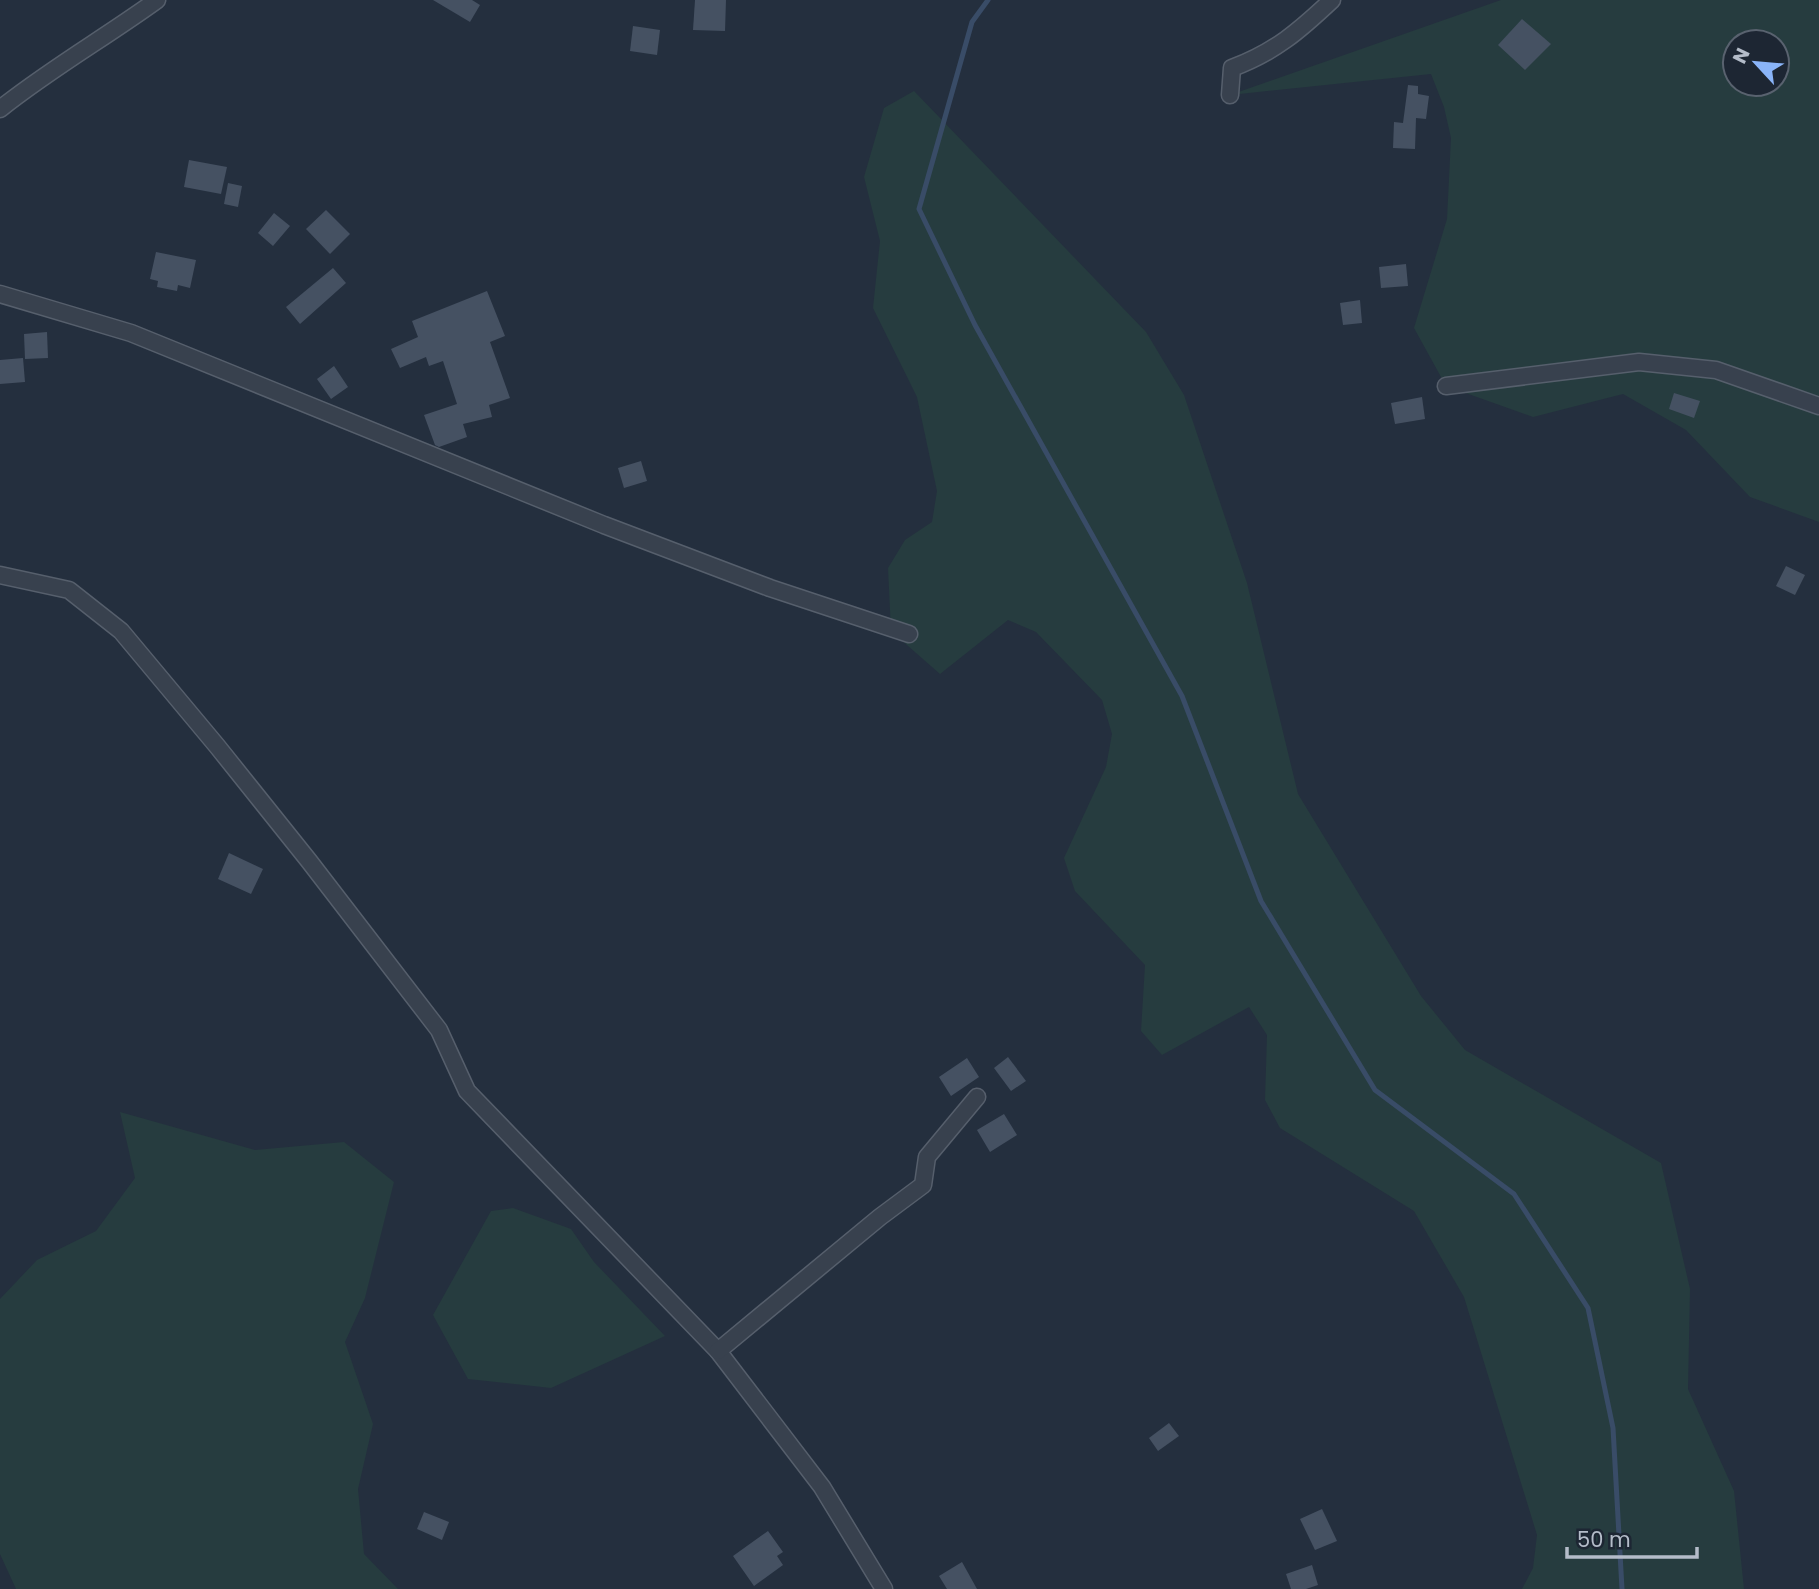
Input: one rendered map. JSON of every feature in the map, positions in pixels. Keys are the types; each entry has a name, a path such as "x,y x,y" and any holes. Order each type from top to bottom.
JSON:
{"street":[{"path":"0,109 33,82 112,33 157,0"},
{"path":"1230,94 1231,68 1261,57 1301,30 1332,0"},
{"path":"0,293 131,333 604,525 770,588 909,634"},
{"path":"1446,386 1639,362 1716,370 1819,406"},
{"path":"0,575 69,590 121,631 217,746 439,1030 467,1091 718,1351 822,1487 884,1589"},
{"path":"718,1351 880,1217 923,1185 927,1157 977,1097"}],"green space":[{"path":"1501,0 1819,0 1819,522 1750,497 1686,430 1623,394 1533,417 1446,386 1414,328 1447,219 1451,138 1444,107 1431,74 1230,95"},
{"path":"914,91 1146,332 1184,395 1247,583 1298,794 1421,996 1465,1050 1661,1163 1690,1289 1688,1389 1734,1491 1744,1589 1522,1589 1533,1568 1537,1535 1464,1297 1414,1211 1280,1128 1265,1100 1267,1035 1249,1007 1162,1055 1141,1031 1145,965 1075,891 1064,858 1106,767 1112,734 1102,700 1036,632 1008,620 940,674 891,631 888,568 905,540 932,522 937,491 917,397 873,308 880,241 864,177 884,108"},
{"path":"120,1112 255,1150 344,1142 394,1182 365,1298 345,1342 373,1424 358,1489 364,1554 398,1589 16,1589 0,1554 0,1299 37,1260 96,1231 135,1178"},
{"path":"513,1208 571,1229 594,1262 665,1336 551,1388 468,1379 433,1315 491,1211"}],"building":[{"path":"433,0 472,0 480,5 470,22"},
{"path":"695,0 726,0 725,31 693,30"},
{"path":"1522,19 1551,44 1525,70 1498,45"},
{"path":"633,26 660,30 657,55 630,51"},
{"path":"1408,85 1418,86 1418,94 1429,96 1426,119 1416,118 1415,149 1393,148 1394,122 1403,123"},
{"path":"189,160 227,167 221,194 184,187"},
{"path":"228,183 242,186 238,207 224,204"},
{"path":"326,210 350,234 330,254 306,229"},
{"path":"274,213 290,226 273,246 258,233"},
{"path":"156,252 196,260 190,288 178,285 177,291 157,287 158,281 150,279"},
{"path":"1406,264 1408,286 1381,288 1379,267"},
{"path":"333,268 346,283 300,324 286,307"},
{"path":"487,291 505,336 490,342 510,398 489,405 492,417 463,424 467,437 439,447 435,445 424,415 457,404 443,361 429,366 426,357 400,368 391,349 418,337 412,321"},
{"path":"1360,300 1362,323 1343,325 1340,303"},
{"path":"47,332 48,358 25,359 24,334"},
{"path":"23,358 25,382 0,384 0,360"},
{"path":"334,366 348,387 331,399 317,379"},
{"path":"1674,393 1700,401 1694,418 1669,409"},
{"path":"1422,397 1425,419 1395,424 1391,403"},
{"path":"641,461 647,481 624,488 618,468"},
{"path":"1786,566 1805,575 1795,595 1776,586"},
{"path":"229,853 263,869 251,894 218,879"},
{"path":"1008,1057 1026,1081 1011,1091 994,1068"},
{"path":"967,1058 979,1077 951,1096 939,1077"},
{"path":"1004,1114 1017,1135 990,1152 977,1130"},
{"path":"1169,1423 1179,1436 1158,1451 1149,1438"},
{"path":"1322,1509 1337,1541 1315,1550 1300,1519"},
{"path":"424,1512 449,1522 442,1540 417,1529"},
{"path":"768,1531 783,1552 777,1556 783,1565 754,1586 733,1556"},
{"path":"962,1562 977,1589 947,1589 939,1576"},
{"path":"1312,1565 1318,1585 1306,1589 1291,1589 1286,1574"}],"waterway":[{"path":"988,0 972,22 919,209 975,325 1182,696 1261,901 1375,1090 1514,1194 1588,1308 1613,1428 1622,1589"}]}
